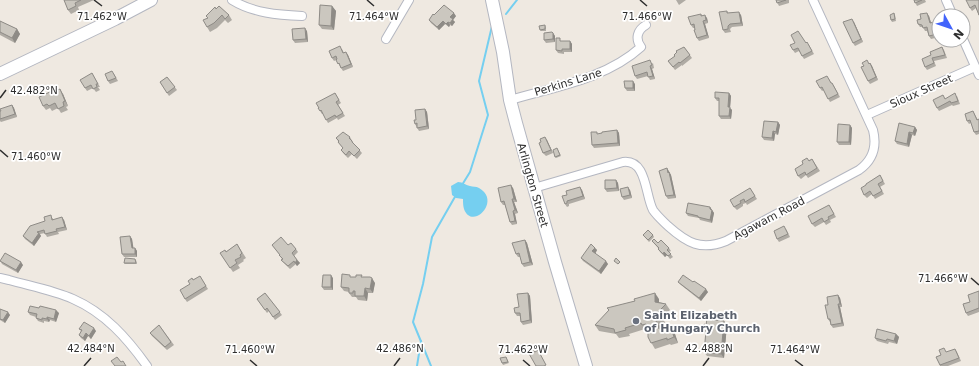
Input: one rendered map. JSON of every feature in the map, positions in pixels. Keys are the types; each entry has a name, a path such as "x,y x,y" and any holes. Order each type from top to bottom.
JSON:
{"street":[{"path":"0,74 115,19 151,0"},
{"path":"232,0 256,10 282,15 302,16"},
{"path":"386,39 409,0"},
{"name":"Arlington Street","path":"492,0 510,100 586,366"},
{"name":"Agawam Road","path":"534,188 623,162 630,162 641,172 652,207 657,215 677,234 687,241 696,245 714,245 726,241 864,167 874,151 875,140 873,130 867,114 813,0"},
{"name":"Perkins Lane","path":"510,100 593,76 612,68 629,58 641,47 638,42 638,36 640,30 646,25"},
{"path":"967,48 979,75"},
{"name":"Sioux Street","path":"867,114 975,67"},
{"path":"0,278 73,299 91,309 104,317 118,330 147,366"}],"water":[{"path":"458,182 468,186 478,187 485,194 487,200 483,212 473,217 468,215 464,209 463,199 456,198 452,195 451,186"}],"building":[{"path":"64,0 81,0 75,3 76,6 68,10"},
{"path":"776,0 786,0 777,3"},
{"path":"914,0 922,0 915,3"},
{"path":"966,0 979,0 979,15 975,5 970,8"},
{"path":"320,5 332,6 331,26 319,25"},
{"path":"444,5 454,13 450,17 453,19 450,23 448,22 446,24 443,21 437,27 429,20 433,14 434,15"},
{"path":"219,6 229,15 225,19 222,15 214,23 207,27 203,20 208,18 206,16 215,7 216,9"},
{"path":"727,11 727,13 739,12 741,23 730,24 728,29 723,30 719,12"},
{"path":"894,13 895,19 891,20 890,15"},
{"path":"927,13 931,23 931,36 929,36 927,27 923,28 922,25 918,24 917,20 921,19 920,14"},
{"path":"701,14 701,16 705,15 706,20 703,21 707,35 697,38 694,30 694,24 691,25 688,17"},
{"path":"852,19 861,39 853,43 843,22"},
{"path":"0,21 17,29 12,38 0,32"},
{"path":"545,25 545,29 540,30 539,26"},
{"path":"305,28 306,39 293,40 292,29"},
{"path":"798,31 812,51 802,56 798,48 793,50 790,45 795,43 791,35"},
{"path":"552,32 553,39 544,40 544,33"},
{"path":"556,38 560,38 560,41 570,41 570,49 562,49 562,51 556,50"},
{"path":"340,46 343,53 346,52 351,64 341,68 336,60 336,56 332,58 329,51"},
{"path":"684,47 690,55 673,67 668,61 675,56 676,51"},
{"path":"942,48 945,55 932,58 934,63 925,67 922,59 931,55 930,52"},
{"path":"650,60 653,76 648,77 647,72 635,76 632,66"},
{"path":"867,60 869,64 870,63 876,77 868,81 861,67 864,66 862,63"},
{"path":"112,71 116,78 108,81 105,74"},
{"path":"92,73 98,84 96,84 97,87 93,89 91,85 85,88 80,80"},
{"path":"827,76 838,94 828,99 822,87 820,88 816,81"},
{"path":"167,77 175,87 167,93 160,82"},
{"path":"624,81 633,81 633,88 625,88"},
{"path":"60,89 65,101 63,102 64,106 58,109 55,103 49,106 47,104 43,106 39,97"},
{"path":"715,92 729,93 729,116 719,116 719,98 715,98"},
{"path":"335,93 339,100 336,102 343,113 326,120 316,103"},
{"path":"955,93 958,101 951,103 950,101 937,108 933,100 943,95 945,99"},
{"path":"12,105 15,114 0,119 0,109"},
{"path":"425,109 427,126 417,128 417,123 415,124 414,120 416,120 415,110"},
{"path":"973,111 977,120 979,119 979,131 974,132 970,120 967,121 965,114"},
{"path":"764,121 778,122 776,132 773,131 772,138 762,137"},
{"path":"899,123 915,127 913,133 909,132 907,144 895,141"},
{"path":"838,124 850,125 849,142 837,142"},
{"path":"617,130 618,143 592,145 591,132 597,132 597,134"},
{"path":"343,132 350,137 349,138 352,142 360,150 354,156 349,151 346,155 341,150 343,148 336,138"},
{"path":"545,137 551,150 543,153 539,143 541,142 540,139"},
{"path":"557,148 560,155 555,157 553,150"},
{"path":"807,158 809,161 812,159 817,168 806,175 805,172 798,176 795,169 803,164 802,161"},
{"path":"667,168 674,195 666,196 659,171"},
{"path":"880,175 883,181 878,184 882,191 873,196 870,191 864,195 861,188"},
{"path":"605,180 616,180 617,188 605,189"},
{"path":"511,185 514,199 512,199 515,210 513,211 515,221 510,222 504,201 501,202 498,188"},
{"path":"580,187 583,196 567,201 565,204 562,196 567,195 566,191"},
{"path":"628,187 630,195 622,197 620,189"},
{"path":"750,188 755,196 745,202 744,199 740,201 741,203 734,207 730,200"},
{"path":"688,203 710,207 712,210 710,220 686,213"},
{"path":"829,205 834,214 828,217 829,219 824,222 822,218 812,224 808,216"},
{"path":"51,215 52,220 62,217 65,227 45,234 44,230 37,232 39,233 32,243 23,236 30,226 45,221 44,217"},
{"path":"784,226 788,234 777,239 774,231"},
{"path":"648,230 653,235 648,240 643,235"},
{"path":"130,236 132,248 135,248 135,254 122,254 120,237"},
{"path":"281,237 288,245 291,243 296,249 292,253 297,260 295,263 294,261 288,266 281,260 283,259 272,245"},
{"path":"654,239 658,243 661,240 669,248 667,250 671,254 668,256 664,252 663,254 652,241"},
{"path":"525,240 530,262 522,264 519,253 516,254 512,243"},
{"path":"237,244 242,253 240,255 241,257 235,260 237,263 230,268 220,253 225,250 226,252"},
{"path":"591,244 595,248 592,251 606,261 599,271 581,258"},
{"path":"5,253 21,262 16,270 0,261"},
{"path":"125,258 135,259 136,263 124,263"},
{"path":"616,258 620,262 618,264 614,261"},
{"path":"342,274 350,275 350,277 362,275 361,277 372,278 370,289 365,288 364,296 355,296 355,291 353,291 353,293 349,293 349,288 341,287"},
{"path":"323,275 331,275 331,287 322,287"},
{"path":"683,275 706,289 699,298 678,282"},
{"path":"200,276 206,286 185,299 180,290 190,284 188,281 192,278 193,280"},
{"path":"979,291 979,308 966,313 963,304 970,302 968,295"},
{"path":"265,293 280,312 273,317 267,308 265,310 257,299"},
{"path":"528,293 530,320 521,322 520,313 515,313 514,308 519,307 517,294"},
{"name":"Saint Elizabeth of Hungary Church","path":"655,293 655,302 666,304 658,312 663,319 656,321 659,329 670,325 674,337 651,343 648,337 646,324 642,325 641,323 615,333 614,329 595,325 609,310 607,308 635,301 634,299"},
{"path":"838,295 840,304 838,304 842,323 831,325 825,305 828,305 827,297"},
{"path":"30,306 39,308 40,306 56,310 54,319 47,317 47,319 42,318 42,320 36,318 37,314 28,312"},
{"path":"0,309 8,312 3,320 0,319"},
{"path":"707,319 724,321 721,354 704,352 706,331 703,331 704,324 706,325"},
{"path":"84,322 94,328 89,336 86,333 83,338 79,335 82,330 79,329"},
{"path":"159,325 171,342 165,347 150,333"},
{"path":"877,329 896,334 894,341 887,339 886,341 875,338"},
{"path":"944,348 946,352 955,349 959,358 940,365 936,357 941,355 939,350"},
{"path":"531,349 535,352 538,350 546,365 536,366 528,352"},
{"path":"117,357 121,362 123,361 126,366 115,366 111,361"},
{"path":"506,357 508,362 502,363 500,358"}],"waterway":[{"path":"506,14 517,0"},
{"path":"462,185 470,172 488,115 479,81 492,26"},
{"path":"431,366 413,322 423,284 432,237 456,195"},
{"path":"417,366 421,341"}],"place":[{"name":"Saint Elizabeth of Hungary Church","path":"636,321"}]}
